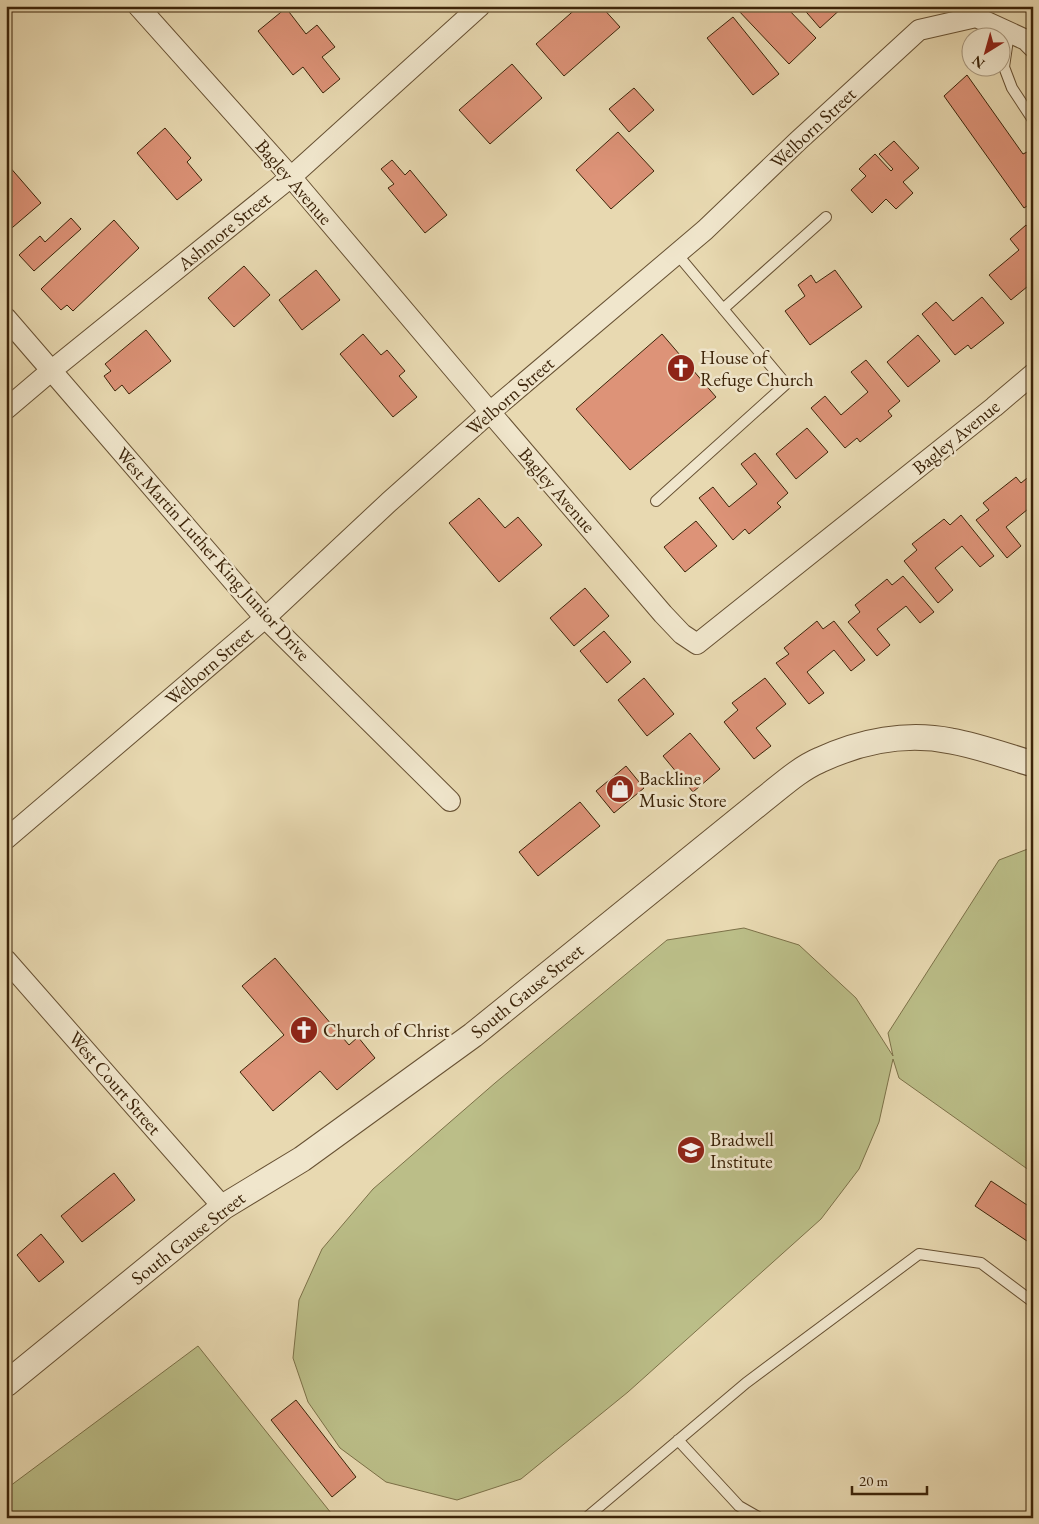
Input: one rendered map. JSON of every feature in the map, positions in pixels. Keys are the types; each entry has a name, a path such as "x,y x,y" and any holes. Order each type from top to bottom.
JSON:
{"street":[{"name":"Bagley Avenue","path":"138,6 291,177 663,614 682,634 697,644 1033,374"},
{"name":"Ashmore Street","path":"6,408 291,177 480,6"},
{"name":"Welborn Street","path":"6,839 265,618 389,502 490,412 705,230 798,141 919,30 976,12 1001,28"},
{"name":"Welborn Street","path":"1012,34 1026,40 1033,46"},
{"name":"West Martin Luther King Junior Drive","path":"6,318 265,618 450,802"},
{"name":"South Gause Street","path":"6,1384 223,1207 302,1159 443,1058 792,777 819,760 874,742 909,737 951,741 1033,764"},
{"name":"West Court Street","path":"6,960 223,1207"}],"lane":[{"path":"1008,78 1012,88 1033,120"},
{"path":"723,309 826,217"},
{"path":"656,501 786,384 677,254"},
{"path":"586,1518 746,1383 919,1254 981,1263 1033,1302"},
{"path":"678,1440 739,1506 760,1518"}],"green space":[{"path":"1033,847 1033,1173 899,1078 893,1059 879,1122 859,1169 821,1219 628,1392 521,1479 457,1500 386,1482 340,1448 308,1402 293,1358 299,1300 322,1249 373,1189 495,1083 667,940 744,928 799,945 856,998 893,1056 888,1033 999,860"},
{"path":"198,1346 335,1518 13,1518 6,1510 6,1489"}],"building":[{"path":"579,6 601,6 620,27 564,76 536,44"},
{"path":"739,6 785,6 816,38 789,64 737,9"},
{"path":"801,6 844,6 820,28"},
{"path":"286,8 306,34 317,25 335,47 322,57 340,79 323,93 303,67 293,75 258,31"},
{"path":"733,17 779,74 753,95 707,38"},
{"path":"512,64 542,98 490,144 459,110"},
{"path":"964,78 969,78 1023,154 1033,149 1033,202 1024,208 944,96"},
{"path":"634,88 654,110 629,132 609,109"},
{"path":"165,128 191,158 187,162 202,180 177,200 137,153"},
{"path":"618,132 654,171 611,209 576,170"},
{"path":"894,141 919,168 903,182 913,193 896,209 886,199 872,213 851,190 866,176 859,169 875,154 891,171 893,169 879,154"},
{"path":"392,160 405,175 410,170 447,215 425,233 388,188 394,184 381,169"},
{"path":"8,165 41,203 6,233 6,167"},
{"path":"71,218 81,229 34,271 19,255 40,236 45,242"},
{"path":"114,220 139,248 73,311 67,305 61,310 41,289"},
{"path":"1026,225 1033,233 1033,282 1011,300 989,275 1019,250 1010,239"},
{"path":"244,266 270,295 234,327 208,298"},
{"path":"316,270 340,300 302,330 279,300"},
{"path":"835,270 862,307 810,345 785,311 805,296 798,285 811,275 816,283"},
{"path":"982,297 1004,323 971,349 968,345 955,355 922,314 936,302 953,321"},
{"path":"146,330 171,361 129,394 122,385 115,391 104,376 111,371 105,364"},
{"path":"363,334 381,355 387,350 405,371 399,376 417,397 393,417 340,354"},
{"path":"662,334 716,397 630,470 576,409"},
{"path":"918,335 940,361 908,387 887,362"},
{"path":"866,360 900,401 888,411 892,416 860,442 857,438 845,448 811,408 825,396 841,415 868,392 851,372"},
{"path":"807,428 828,452 796,479 776,454"},
{"path":"755,453 788,493 777,503 781,507 749,534 745,529 733,540 699,498 713,487 729,507 757,484 741,464"},
{"path":"1032,474 1033,505 1006,527 1021,546 1007,558 976,520 989,510 983,503 1016,477 1021,483"},
{"path":"479,498 505,528 518,517 542,545 499,582 449,523"},
{"path":"961,515 994,556 980,567 962,546 935,568 953,590 938,603 904,561 917,550 912,544 944,519 950,525"},
{"path":"696,521 717,546 685,572 664,547"},
{"path":"903,576 934,612 920,623 906,606 877,629 890,645 877,656 848,622 860,612 855,605 887,579 892,585"},
{"path":"585,588 609,616 574,646 550,618"},
{"path":"817,621 823,629 834,621 865,660 851,671 834,650 807,672 824,693 809,704 776,663 789,654 784,648"},
{"path":"604,631 631,662 607,683 580,651"},
{"path":"644,678 674,714 647,736 618,700"},
{"path":"765,678 786,704 756,728 771,746 754,759 724,722 738,710 732,703"},
{"path":"690,733 720,769 693,792 663,756"},
{"name":"Backline Music Store","path":"626,766 644,788 614,813 596,791"},
{"path":"580,802 600,826 538,876 519,852"},
{"path":"275,958 349,1045 358,1037 375,1058 337,1090 320,1071 273,1111 240,1072 284,1035 242,986"},
{"path":"114,1173 135,1200 82,1242 61,1216"},
{"path":"991,1181 1033,1209 1033,1233 1027,1241 975,1206"},
{"path":"41,1234 64,1262 39,1282 17,1255"},
{"path":"296,1400 356,1477 332,1497 271,1420"}],"place":[{"name":"House of Refuge Church","path":"681,368"},
{"name":"Backline Music Store","path":"620,789"},
{"name":"Church of Christ","path":"304,1030"},
{"name":"Bradwell Institute","path":"691,1150"}]}
